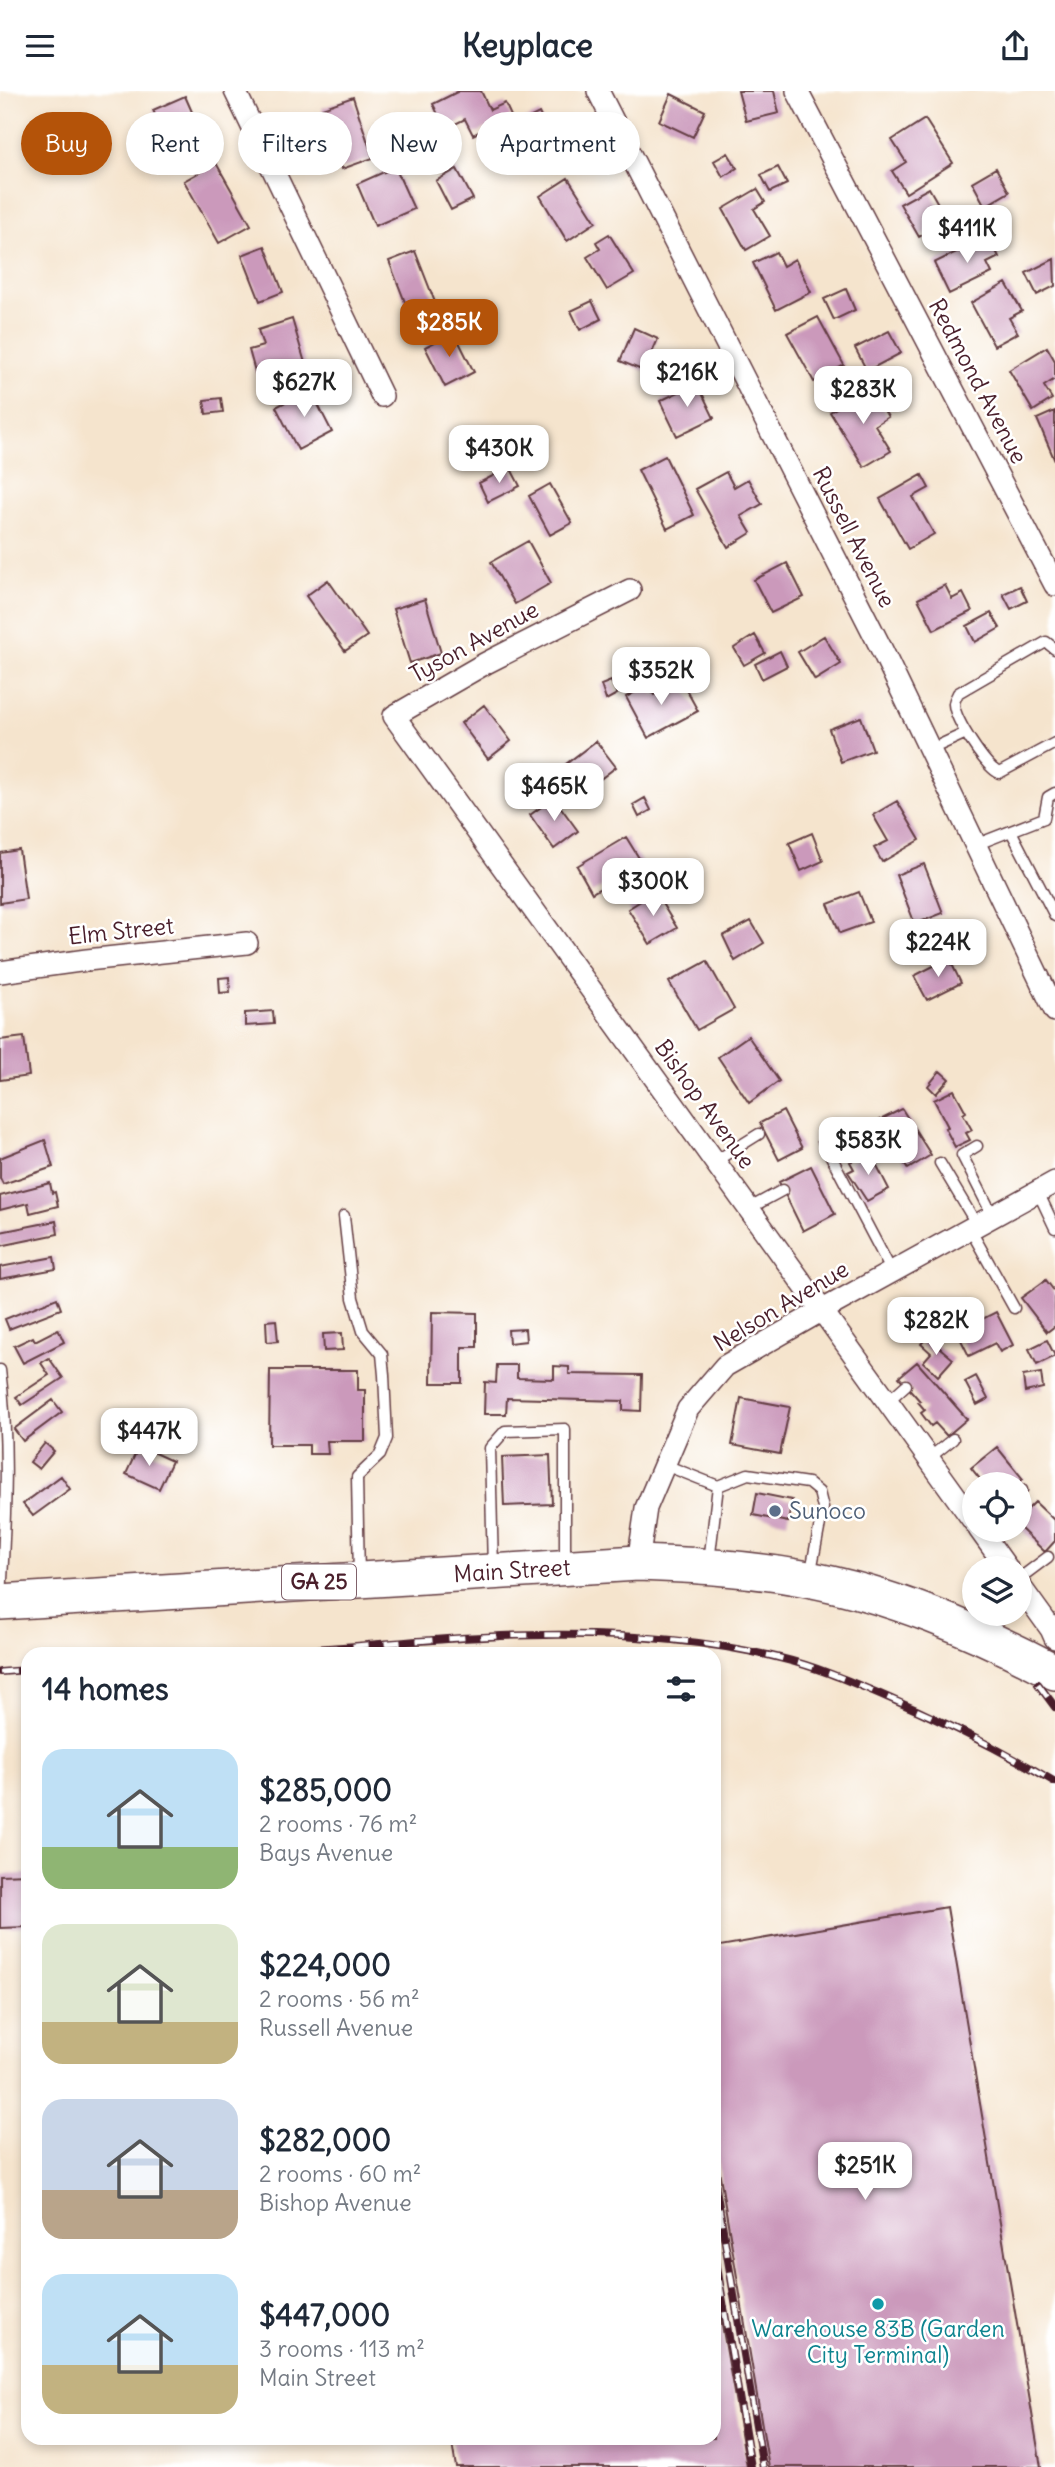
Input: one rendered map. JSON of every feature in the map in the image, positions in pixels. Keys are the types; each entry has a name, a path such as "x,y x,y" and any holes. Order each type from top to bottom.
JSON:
{"main road":[{"name":"Main Street","path":"0,1602 638,1563 708,1566 809,1580 887,1599 1012,1649 1055,1672"}],"street":[{"path":"235,91 382,396"},
{"name":"Russell Avenue","path":"598,91 865,617 1055,1011"},
{"name":"Redmond Avenue","path":"797,91 1055,585"},
{"name":"Tyson Avenue","path":"394,716 486,663 630,590"},
{"name":"Bishop Avenue","path":"394,716 962,1505"},
{"name":"Elm Street","path":"0,972 247,943"},
{"name":"Nelson Avenue","path":"638,1563 646,1508 688,1409 725,1366 1046,1187"},
{"path":"1032,1602 1054,1631"},
{"name":"Main Street","path":"1012,1649 1055,1651"}],"lane":[{"path":"1051,645 958,693 954,704 966,733 990,769 999,773 1055,743"},
{"path":"929,750 966,733"},
{"path":"1044,818 1048,797 1055,793"},
{"path":"975,845 1044,818"},
{"path":"1044,818 1055,825"},
{"path":"1011,831 1055,916"},
{"path":"714,1162 759,1134"},
{"path":"823,1141 892,1272"},
{"path":"977,1146 962,1154 980,1223 1014,1308"},
{"path":"940,1163 980,1223"},
{"path":"1046,1187 1055,1229"},
{"path":"748,1209 783,1190"},
{"path":"344,1216 353,1298 363,1331 382,1355 387,1438 380,1455 357,1478 359,1580"},
{"path":"0,1370 5,1407 5,1532 0,1602"},
{"path":"887,1402 906,1385"},
{"path":"493,1571 490,1448 505,1431 565,1429 565,1567"},
{"path":"928,1459 953,1439"},
{"path":"665,1465 718,1486 748,1473 808,1483 819,1492 823,1508 809,1580"},
{"path":"708,1566 718,1486"},
{"path":"1032,1569 1048,1557"}],"building":[{"path":"459,91 481,91 490,110 505,103 509,112 476,112 476,134 473,135 465,119 462,120 462,112 437,112 433,104"},
{"path":"738,91 774,91 779,113 746,121"},
{"path":"671,94 705,111 693,137 659,121"},
{"path":"185,96 192,112 154,112 153,110"},
{"path":"353,97 366,137 366,160 352,165 352,112 323,112 322,108"},
{"path":"925,119 953,163 906,193 892,171 906,162 892,140"},
{"path":"728,153 737,168 723,177 714,161"},
{"path":"778,167 787,184 770,192 761,175"},
{"path":"996,168 1009,192 985,206 972,182"},
{"path":"195,175 223,175 251,225 219,243 184,181"},
{"path":"377,175 399,175 414,209 375,226 357,184"},
{"path":"446,175 460,175 473,199 451,210 436,181"},
{"path":"568,178 596,222 567,241 540,196"},
{"path":"929,188 948,221 919,237 900,204"},
{"path":"757,189 765,202 754,209 770,236 746,250 723,209"},
{"path":"609,234 634,274 607,290 587,257 600,249 596,242"},
{"path":"989,236 999,257 987,263 992,273 949,294 934,263"},
{"path":"265,246 283,292 260,301 242,255"},
{"path":"415,251 438,310 412,320 389,261"},
{"path":"776,252 783,266 795,259 811,292 776,310 753,263"},
{"path":"1054,259 1055,286 1037,295 1026,273"},
{"path":"1006,283 1022,311 1009,318 1018,333 994,346 971,303"},
{"path":"846,289 855,310 834,320 824,299"},
{"path":"592,301 601,319 580,330 571,311"},
{"path":"818,317 844,365 814,382 787,333"},
{"path":"292,319 308,373 278,382 274,369 256,375 249,350 263,346 258,330"},
{"path":"634,328 658,339 644,371 620,361"},
{"path":"889,331 901,353 867,371 855,348"},
{"path":"454,332 474,372 445,387 425,347"},
{"path":"1047,347 1055,361 1055,379 1044,386 1052,399 1033,411 1009,370"},
{"path":"697,383 714,418 677,436 660,401"},
{"path":"870,387 888,417 875,425 891,451 864,467 830,412"},
{"path":"310,389 332,432 298,450 276,407"},
{"path":"221,398 223,412 206,414 204,400"},
{"path":"1055,411 1055,461 1037,419"},
{"path":"665,456 694,515 667,529 638,470"},
{"path":"510,467 520,486 488,502 479,483"},
{"path":"726,472 734,487 748,479 762,504 741,516 751,533 728,547 695,489"},
{"path":"922,475 929,488 913,497 934,534 908,549 880,499"},
{"path":"550,484 572,523 550,535 529,496"},
{"path":"528,541 551,583 515,604 491,562"},
{"path":"787,563 804,597 771,613 754,580"},
{"path":"328,580 367,636 345,651 306,596"},
{"path":"945,585 952,599 963,593 972,611 934,630 918,599"},
{"path":"1020,586 1027,601 1011,609 1003,594"},
{"path":"425,599 441,653 410,663 393,609"},
{"path":"991,613 1000,628 975,642 967,626"},
{"path":"755,635 765,653 744,665 734,648"},
{"path":"824,636 841,664 815,680 798,652"},
{"path":"780,651 787,666 762,679 755,664"},
{"path":"681,680 698,711 648,738 626,697 648,685 654,695"},
{"path":"611,681 617,694 606,700 601,685"},
{"path":"484,705 511,741 488,759 461,723"},
{"path":"861,717 873,750 841,762 829,729"},
{"path":"596,741 616,767 586,790 566,764"},
{"path":"554,798 578,831 554,849 530,815"},
{"path":"645,798 651,810 639,817 633,805"},
{"path":"897,801 920,840 882,862 874,848 888,841 873,815"},
{"path":"812,833 823,861 801,871 789,843"},
{"path":"626,837 642,863 592,893 577,866"},
{"path":"19,850 26,899 0,903 0,853"},
{"path":"924,864 943,913 915,924 896,875"},
{"path":"655,892 677,928 650,944 628,909"},
{"path":"859,892 871,922 840,933 828,904"},
{"path":"751,921 764,943 735,961 723,936"},
{"path":"949,958 961,983 927,1000 914,976"},
{"path":"707,961 734,1009 697,1030 669,982"},
{"path":"229,977 230,992 220,993 219,978"},
{"path":"273,1011 274,1024 245,1026 245,1013"},
{"path":"748,1036 779,1081 749,1103 718,1057"},
{"path":"24,1037 29,1076 0,1080 0,1040"},
{"path":"940,1071 949,1079 936,1094 928,1086"},
{"path":"954,1090 972,1130 966,1133 970,1140 955,1147 934,1100"},
{"path":"902,1109 931,1155 908,1169 878,1121"},
{"path":"783,1111 802,1148 779,1160 760,1123"},
{"path":"866,1125 870,1132 853,1142 848,1134"},
{"path":"45,1140 53,1167 3,1184 0,1178 0,1158"},
{"path":"862,1141 867,1150 852,1159 847,1150"},
{"path":"865,1154 868,1160 873,1158 889,1189 867,1201 848,1172 854,1169 850,1162"},
{"path":"811,1166 835,1214 803,1231 779,1182"},
{"path":"50,1183 58,1206 30,1213 28,1203 0,1210 0,1196"},
{"path":"56,1221 58,1234 0,1246 0,1232"},
{"path":"54,1257 56,1269 0,1279 0,1267"},
{"path":"1046,1280 1055,1292 1055,1326 1047,1332 1021,1298"},
{"path":"57,1298 61,1309 9,1329 5,1319"},
{"path":"432,1312 477,1313 477,1347 462,1347 462,1383 431,1383"},
{"path":"996,1312 1013,1345 1000,1352 995,1343 969,1356 957,1332"},
{"path":"276,1320 278,1341 267,1342 266,1321"},
{"path":"58,1329 64,1342 23,1363 14,1346 33,1337 35,1341"},
{"path":"525,1329 526,1341 509,1343 508,1330"},
{"path":"342,1333 343,1350 324,1351 323,1334"},
{"path":"927,1337 953,1359 938,1376 923,1362 931,1353 921,1344"},
{"path":"1047,1340 1055,1356 1037,1365 1029,1349"},
{"path":"49,1358 63,1378 22,1405 16,1397 49,1375 41,1363"},
{"path":"917,1362 967,1419 947,1436 935,1423 931,1426 921,1413 925,1410 918,1402 920,1401 899,1377"},
{"path":"497,1365 517,1365 517,1378 554,1379 554,1366 569,1367 569,1374 642,1375 641,1411 623,1410 623,1401 507,1398 506,1414 484,1414 485,1382 496,1383"},
{"path":"270,1370 358,1370 358,1390 365,1390 365,1441 327,1441 328,1454 309,1454 309,1445 269,1445"},
{"path":"1041,1373 1043,1388 1025,1392 1023,1376"},
{"path":"976,1376 988,1399 977,1405 965,1382"},
{"path":"741,1398 790,1407 780,1454 732,1445"},
{"path":"53,1400 62,1412 23,1441 14,1429"},
{"path":"45,1443 54,1451 39,1469 30,1462"},
{"path":"139,1446 172,1461 159,1489 126,1474"},
{"path":"997,1447 1017,1472 974,1472 971,1468"},
{"path":"550,1455 552,1504 504,1506 502,1457"},
{"path":"61,1476 70,1489 33,1516 23,1504"},
{"path":"757,1493 792,1500 788,1522 753,1515"},
{"path":"1035,1502 1055,1521 1055,1541 1045,1552 1032,1540 1032,1505"},
{"path":"21,1874 21,1927 0,1928 0,1875"},
{"name":"Warehouse 83B (Garden City Terminal)","path":"947,1907 1041,2467 769,2467 721,2182 721,1946"},
{"path":"721,2319 747,2467 456,2467 452,2445 721,2445"}],"railway":[{"path":"343,1647 519,1635 650,1638 715,1645 793,1661 843,1679 947,1724 1055,1782"},
{"path":"0,1672 21,1670"},
{"path":"1038,1684 1055,1707"},
{"path":"721,2218 763,2467"},
{"path":"721,2290 751,2467"}],"place":[{"name":"Sunoco","path":"775,1511"},
{"name":"Warehouse 83B (Garden City Terminal)","path":"878,2304"}]}
